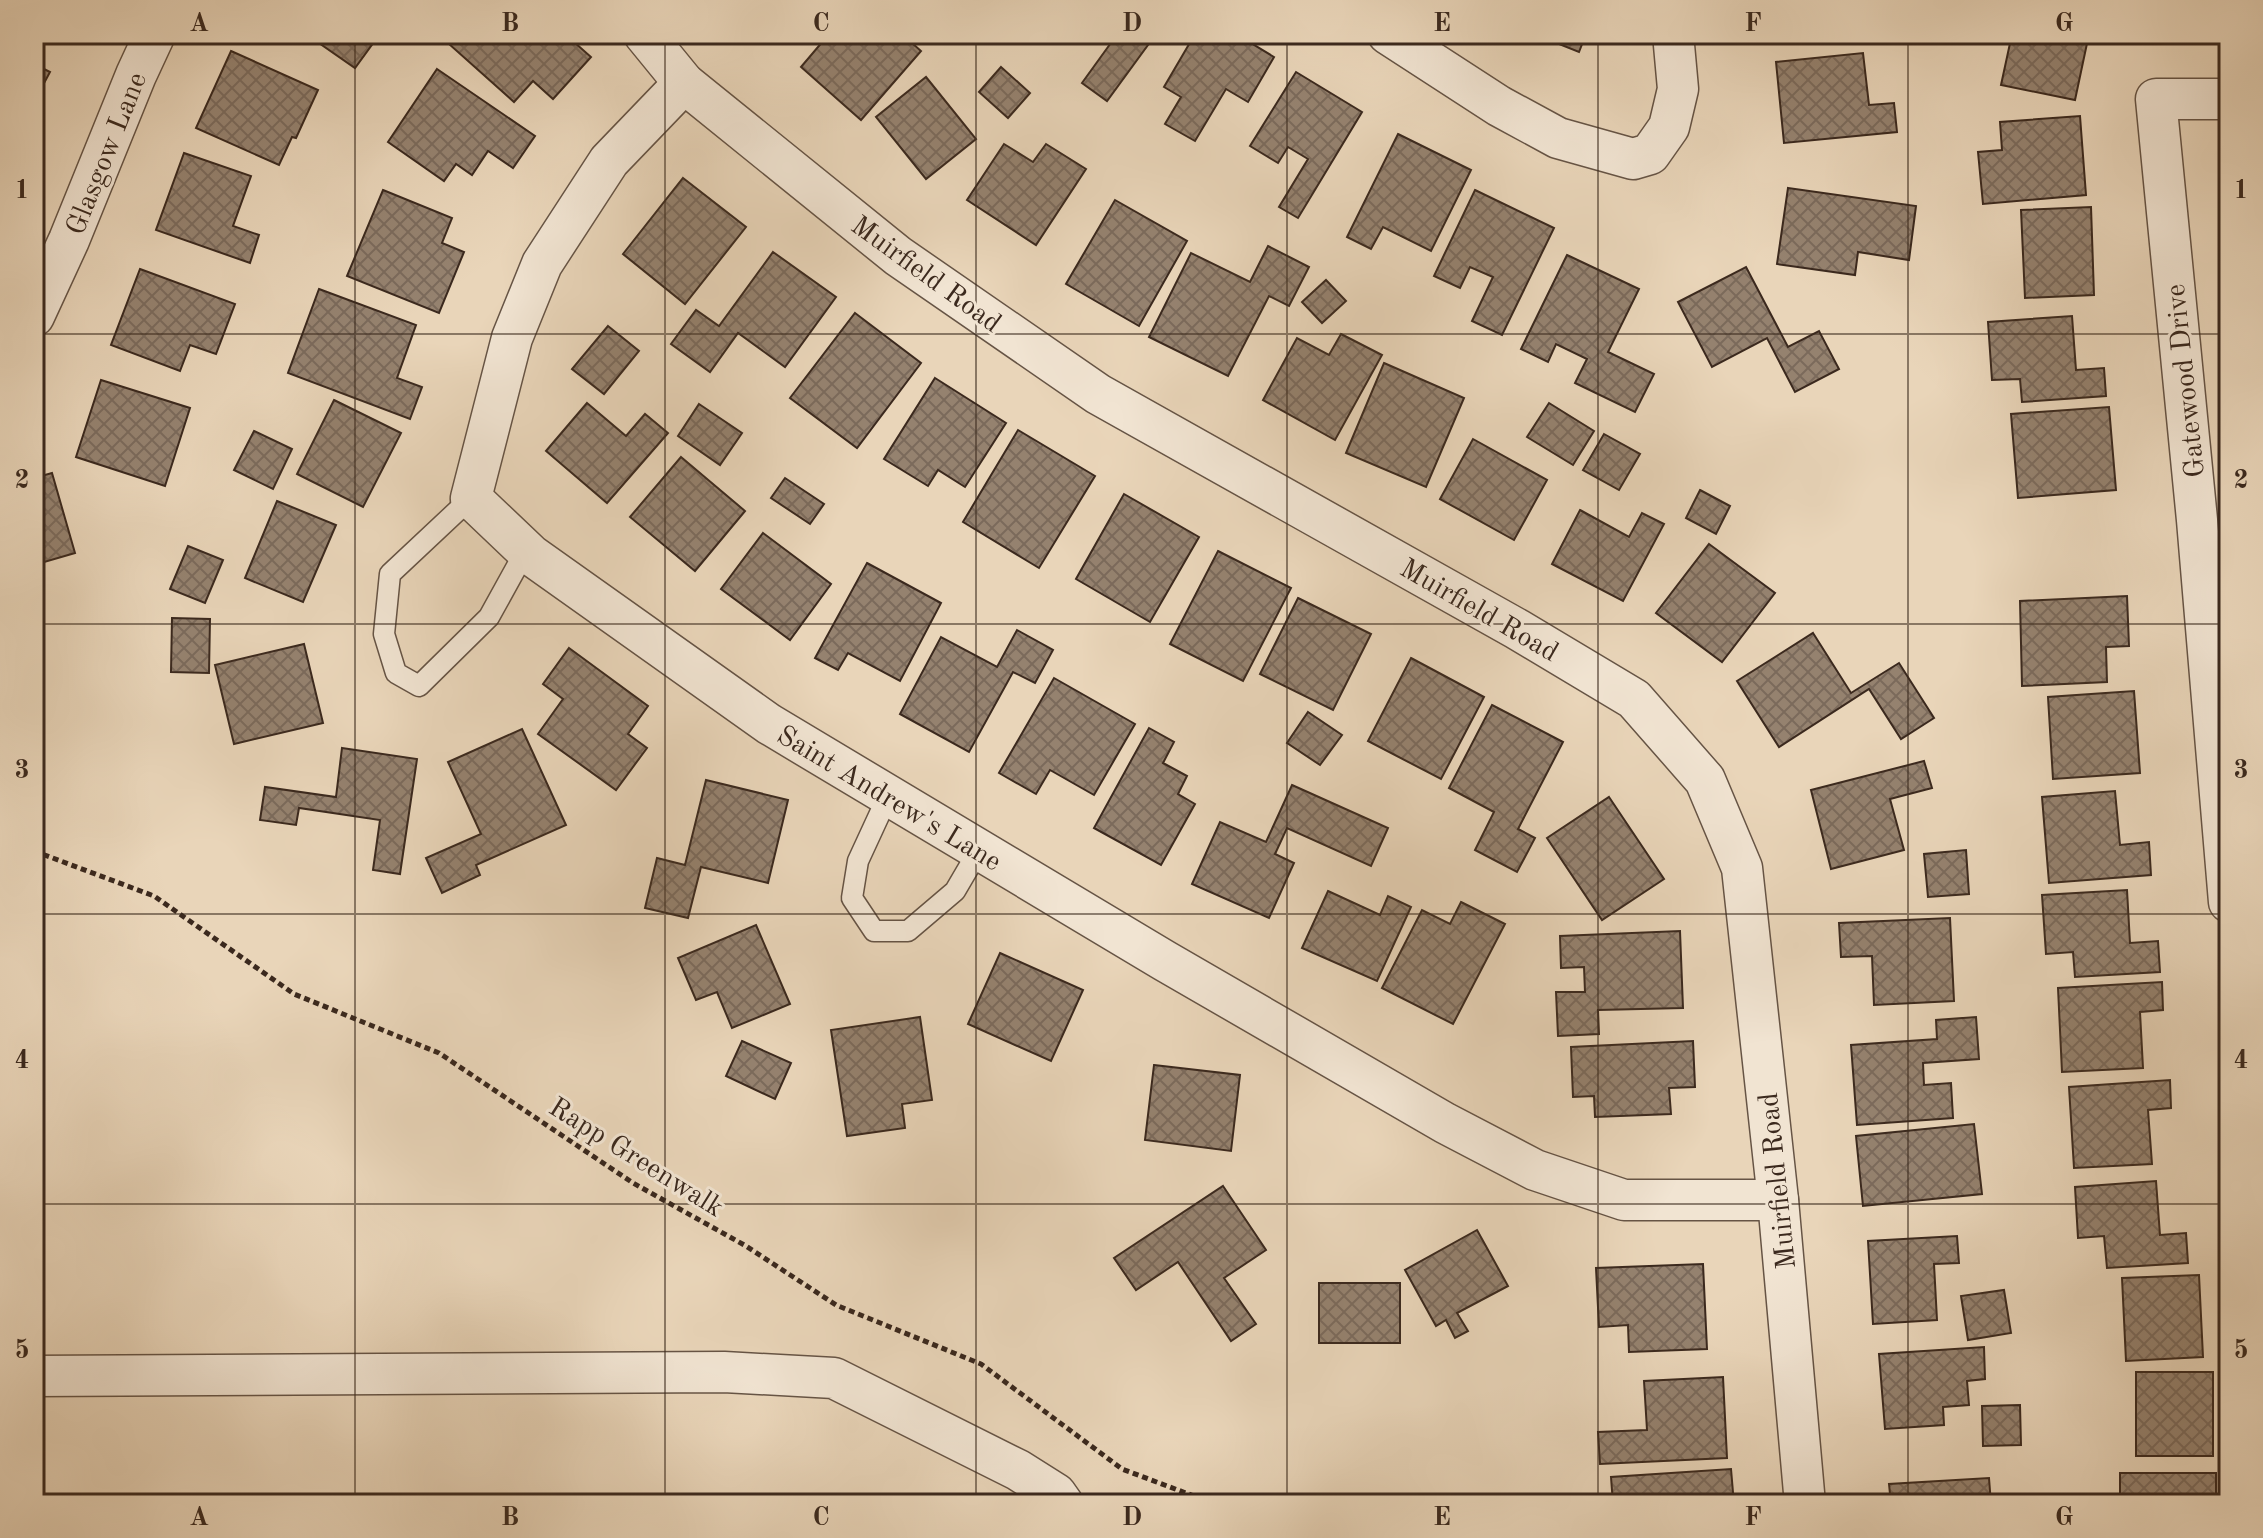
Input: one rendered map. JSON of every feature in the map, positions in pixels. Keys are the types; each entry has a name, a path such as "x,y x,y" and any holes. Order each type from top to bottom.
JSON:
{"street":[{"name":"Glasgow Lane","path":"34,316 155,34"},
{"name":"Muirfield Road","path":"644,34 684,83 898,256 1098,394 1517,629 1634,699 1705,780 1742,868 1778,1200 1805,1504"},
{"path":"1388,34 1499,106 1558,138 1633,159 1650,154 1669,127 1678,89 1673,34"},
{"path":"471,498 512,338 542,264 609,161 684,83"},
{"name":"Gatewood Drive","path":"2229,99 2156,99 2213,520 2229,902"},
{"name":"Saint Andrew's Lane","path":"471,498 526,550 769,724 1165,961 1391,1092 1535,1170 1624,1200 1778,1200"},
{"path":"34,1376 724,1372 834,1378 1018,1470 1056,1494 1063,1504"}],"lane":[{"path":"471,498 390,574 384,634 396,673 419,686 489,617 526,550"},
{"path":"888,796 858,861 852,898 874,931 908,931 955,891 979,850"}],"path":[{"name":"Rapp Greenwalk","path":"34,851 154,896 294,994 439,1053 633,1183 746,1246 836,1305 981,1364 1122,1469 1215,1504"}],"building":[{"path":"306,34 377,34 379,35 355,68"},
{"path":"458,34 565,34 591,57 553,99 533,81 514,102 449,44"},
{"path":"829,34 902,34 921,51 861,120 801,67"},
{"path":"1105,34 1156,34 1107,101 1082,83 1113,40"},
{"path":"1195,34 1236,34 1274,57 1248,102 1226,89 1195,141 1165,124 1181,97 1164,87"},
{"path":"1534,34 1586,34 1579,52"},
{"path":"1754,34 1841,34 1841,39 1755,43"},
{"path":"2012,34 2089,34 2075,100 2001,85"},
{"path":"231,51 318,90 296,138 292,137 279,165 196,128"},
{"path":"1863,53 1869,105 1894,103 1897,132 1784,143 1776,62"},
{"path":"34,64 50,72 34,102"},
{"path":"1001,67 1030,93 1008,118 979,92"},
{"path":"437,69 535,136 513,168 488,151 472,175 456,164 444,181 388,142"},
{"path":"1296,72 1362,112 1298,218 1279,207 1308,159 1288,147 1278,163 1250,146"},
{"path":"926,77 976,139 926,179 876,117"},
{"path":"2080,116 2086,195 1983,204 1978,152 2002,150 2000,122"},
{"path":"1398,134 1471,170 1431,251 1383,227 1371,249 1347,237"},
{"path":"1004,144 1033,162 1046,144 1086,169 1036,245 967,200"},
{"path":"184,153 251,176 233,226 259,235 250,263 156,230"},
{"path":"683,178 746,227 685,304 623,254"},
{"path":"1788,188 1916,206 1909,260 1858,252 1855,275 1777,264"},
{"path":"383,190 452,218 442,243 464,252 439,313 347,276"},
{"path":"1475,190 1554,228 1502,335 1472,321 1493,277 1470,267 1460,288 1434,276"},
{"path":"1115,200 1187,241 1139,326 1066,284"},
{"path":"2091,207 2094,295 2025,298 2021,210"},
{"path":"1268,246 1309,267 1289,306 1269,296 1228,376 1149,337 1191,253 1250,282"},
{"path":"773,252 836,297 785,367 738,333 710,372 671,344 696,310 719,326"},
{"path":"1567,255 1639,289 1608,352 1654,374 1635,412 1575,383 1587,359 1556,344 1548,362 1521,349"},
{"path":"1746,267 1788,347 1819,331 1839,369 1795,392 1767,338 1712,367 1678,302"},
{"path":"140,269 235,304 216,354 190,345 180,371 111,345"},
{"path":"1326,280 1346,301 1322,323 1302,302"},
{"path":"319,289 416,325 397,378 422,387 410,419 288,373"},
{"path":"855,313 921,363 857,448 790,398"},
{"path":"2072,316 2076,370 2104,368 2106,396 2022,402 2020,379 1992,380 1988,322"},
{"path":"608,326 639,351 604,394 572,369"},
{"path":"1341,334 1382,355 1335,440 1263,400 1297,338 1329,355"},
{"path":"1384,363 1464,398 1426,487 1346,453"},
{"path":"935,378 1006,423 965,487 938,470 928,486 884,459"},
{"path":"101,380 190,408 165,486 76,457"},
{"path":"334,400 401,433 363,507 297,474"},
{"path":"587,403 626,436 645,414 668,433 607,503 546,451"},
{"path":"1549,403 1594,431 1573,465 1527,437"},
{"path":"699,404 742,433 720,465 678,436"},
{"path":"2109,407 2116,490 2018,498 2011,414"},
{"path":"1018,430 1095,476 1039,568 963,522"},
{"path":"254,431 292,449 273,489 234,470"},
{"path":"1604,434 1640,454 1619,490 1583,470"},
{"path":"1473,439 1547,480 1514,540 1440,499"},
{"path":"681,457 745,511 695,571 630,517"},
{"path":"52,473 75,553 34,565 34,478"},
{"path":"785,478 824,504 810,524 771,498"},
{"path":"1700,490 1730,506 1716,534 1686,518"},
{"path":"1124,494 1199,537 1150,622 1076,579"},
{"path":"277,501 336,525 303,602 245,578"},
{"path":"1580,510 1629,537 1642,513 1664,524 1623,601 1552,564"},
{"path":"763,533 831,584 790,640 721,589"},
{"path":"1709,544 1775,593 1722,662 1656,613"},
{"path":"188,546 223,560 205,603 170,589"},
{"path":"1218,551 1291,588 1243,681 1170,644"},
{"path":"867,563 941,603 900,681 848,653 838,670 815,658"},
{"path":"2127,596 2129,646 2106,647 2107,682 2022,686 2020,601"},
{"path":"1298,598 1371,634 1333,710 1260,674"},
{"path":"172,618 210,619 209,673 171,672"},
{"path":"1017,630 1053,650 1035,683 1013,672 969,752 900,714 941,637 997,667"},
{"path":"1813,633 1851,693 1899,663 1934,718 1901,739 1869,689 1779,747 1737,681"},
{"path":"304,644 323,723 234,744 215,665"},
{"path":"569,648 648,706 628,734 647,748 616,790 538,734 563,699 543,684"},
{"path":"1411,658 1484,697 1441,779 1368,741"},
{"path":"1054,678 1135,724 1094,795 1050,770 1036,794 999,773"},
{"path":"2134,691 2140,773 2053,779 2048,697"},
{"path":"1492,705 1563,742 1518,829 1535,838 1517,872 1475,850 1494,812 1449,788"},
{"path":"1308,712 1342,735 1320,765 1287,743"},
{"path":"1149,728 1174,742 1163,763 1187,776 1178,794 1195,804 1161,865 1094,828"},
{"path":"522,729 566,825 476,865 480,875 442,893 426,858 481,834 448,762"},
{"path":"342,748 417,759 400,874 373,870 380,820 299,808 296,825 260,820 265,787 336,797"},
{"path":"1924,761 1932,788 1890,799 1904,850 1831,869 1811,790"},
{"path":"706,780 788,800 768,883 701,867 688,918 645,908 657,858 685,865"},
{"path":"1292,785 1388,828 1371,866 1287,828 1275,854 1294,863 1269,918 1192,884 1220,822 1266,842"},
{"path":"2115,791 2120,845 2149,842 2151,875 2049,883 2042,797"},
{"path":"1609,797 1664,879 1602,920 1547,838"},
{"path":"1966,850 1969,894 1928,897 1924,854"},
{"path":"2127,890 2130,943 2158,941 2160,972 2075,977 2073,952 2046,954 2042,895"},
{"path":"1328,891 1380,915 1388,896 1411,907 1377,981 1302,948"},
{"path":"1461,902 1505,924 1453,1024 1382,988 1422,910 1450,924"},
{"path":"1950,918 1954,1001 1874,1005 1872,956 1841,957 1839,923"},
{"path":"756,925 790,1004 732,1028 717,992 696,1000 678,958"},
{"path":"1680,931 1683,1008 1598,1010 1599,1034 1558,1036 1556,992 1585,992 1584,967 1561,968 1560,936"},
{"path":"1000,953 1083,990 1051,1061 968,1024"},
{"path":"2162,982 2163,1010 2140,1012 2143,1068 2062,1072 2058,988"},
{"path":"920,1017 932,1100 902,1104 905,1128 847,1136 831,1030"},
{"path":"1976,1017 1979,1059 1923,1063 1924,1085 1951,1083 1953,1118 1857,1125 1851,1045 1937,1039 1936,1020"},
{"path":"742,1041 791,1063 775,1099 726,1076"},
{"path":"1693,1041 1695,1087 1669,1088 1671,1114 1595,1117 1594,1096 1573,1097 1571,1047"},
{"path":"1154,1065 1240,1075 1231,1151 1145,1140"},
{"path":"2170,1080 2171,1108 2148,1110 2152,1164 2074,1168 2069,1087"},
{"path":"1974,1124 1982,1194 1863,1206 1856,1136"},
{"path":"2156,1181 2160,1235 2186,1233 2188,1263 2107,1268 2104,1236 2078,1238 2075,1187"},
{"path":"1223,1186 1266,1250 1224,1278 1256,1324 1231,1341 1178,1262 1136,1290 1114,1258"},
{"path":"1477,1230 1508,1286 1457,1313 1468,1331 1455,1338 1446,1320 1436,1326 1405,1270"},
{"path":"1957,1236 1959,1263 1934,1264 1937,1320 1873,1324 1868,1241"},
{"path":"1703,1264 1707,1349 1629,1352 1628,1325 1599,1327 1596,1268"},
{"path":"2199,1275 2203,1357 2126,1361 2122,1278"},
{"path":"1319,1283 1400,1283 1400,1343 1319,1343"},
{"path":"2004,1290 2011,1333 1968,1340 1961,1296"},
{"path":"1984,1347 1985,1379 1967,1381 1969,1405 1943,1407 1944,1425 1885,1429 1879,1354"},
{"path":"2136,1372 2213,1372 2213,1456 2136,1456"},
{"path":"1723,1377 1727,1458 1600,1464 1598,1432 1647,1430 1644,1381"},
{"path":"2020,1405 2021,1445 1983,1446 1982,1406"},
{"path":"1731,1469 1734,1504 1613,1504 1611,1477"},
{"path":"2120,1473 2216,1473 2216,1504 2120,1504"},
{"path":"1989,1478 1991,1504 1891,1504 1889,1484"}]}
